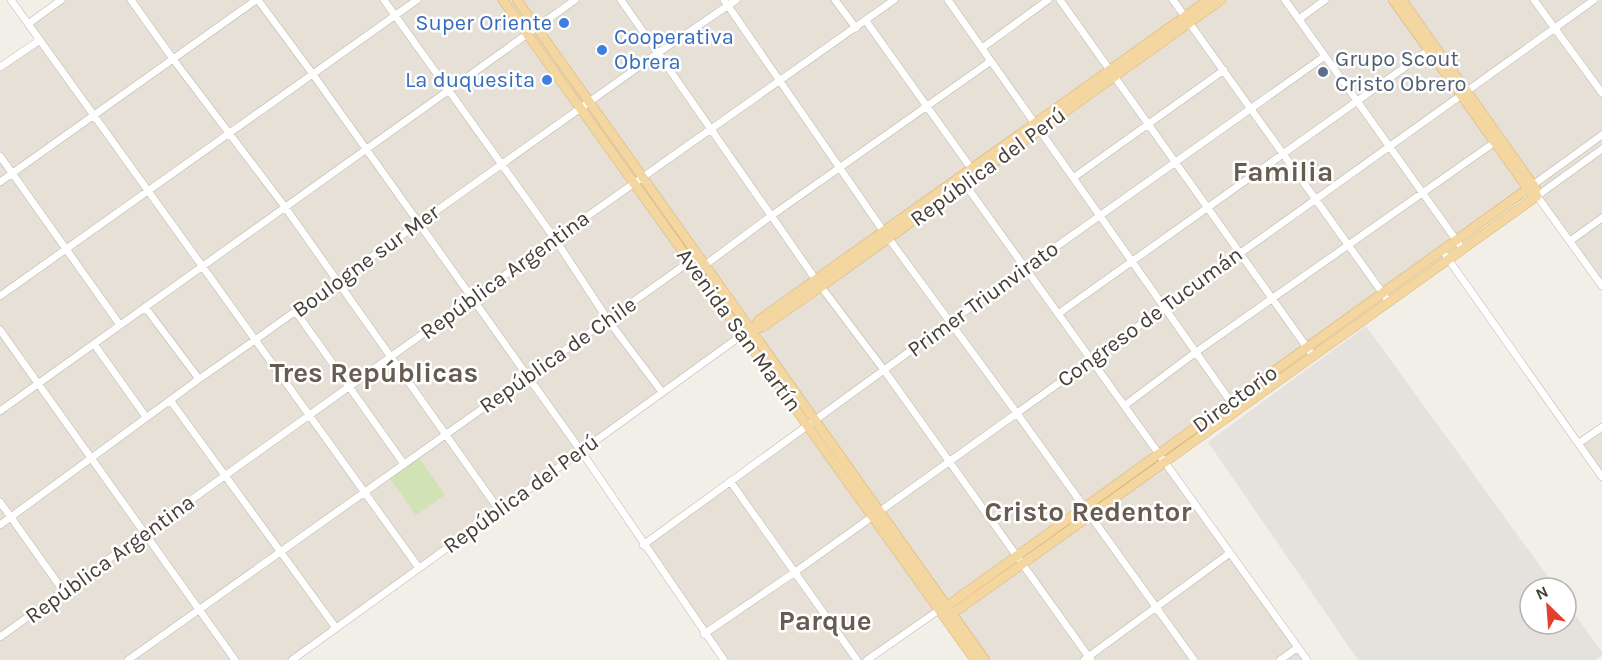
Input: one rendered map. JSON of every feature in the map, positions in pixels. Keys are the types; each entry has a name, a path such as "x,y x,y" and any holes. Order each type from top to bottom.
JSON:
{"main road":[{"name":"Avenida San Martín","path":"503,0 742,335 811,423 876,513 946,613 975,660"},
{"name":"Avenida San Martín","path":"517,0 752,331 811,423"},
{"name":"República del Perú","path":"742,335 764,326 819,283 963,182 1187,19 1208,0"},
{"name":"República del Perú","path":"1187,19 1221,0"},
{"path":"1399,1 1429,50 1464,94 1494,142 1531,187"},
{"path":"1399,1 1537,196"},
{"name":"Directorio","path":"1087,512 1164,464 1449,259 1459,245 1531,187"},
{"name":"Directorio","path":"946,613 1087,512 1158,455 1442,251 1459,245 1537,196"},
{"name":"Avenida San Martín","path":"946,613 985,660"}],"street":[{"path":"11,0 419,568"},
{"path":"28,24 61,0"},
{"path":"131,0 285,207 499,510"},
{"path":"0,182 257,0 312,73 528,376 724,660"},
{"path":"384,0 555,239 608,320 663,392"},
{"path":"0,297 417,0"},
{"path":"0,411 575,0"},
{"path":"621,0 771,216 884,370 1088,659 1230,553"},
{"name":"Boulogne sur Mer","path":"0,525 199,378 296,312 726,3 736,0"},
{"path":"835,0 856,28"},
{"name":"República Argentina","path":"0,637 472,298 894,0"},
{"path":"948,0 1238,411"},
{"path":"982,48 1048,0"},
{"path":"1060,0 1313,356"},
{"path":"1173,0 1389,302"},
{"path":"1285,0 1459,245"},
{"path":"1299,18 1325,0"},
{"path":"1534,0 1602,93"},
{"name":"Congreso de Tucumán","path":"704,634 795,572 948,460 1594,0"},
{"path":"726,3 886,235 1194,660"},
{"path":"866,21 974,173"},
{"path":"0,67 40,40"},
{"path":"1058,314 1429,50"},
{"name":"Primer Triunvirato","path":"644,545 950,322 1325,56"},
{"path":"689,262 705,265 991,61"},
{"path":"1073,178 1224,70"},
{"name":"Directorio","path":"1531,187 1602,135"},
{"path":"1124,406 1196,352 1494,142"},
{"name":"Directorio","path":"1537,196 1602,149"},
{"path":"0,156 120,325"},
{"path":"963,182 1307,660"},
{"path":"1537,196 1602,286"},
{"path":"1570,242 1602,218"},
{"path":"1442,251 1602,477"},
{"name":"República de Chile","path":"128,660 689,262"},
{"path":"146,307 199,378"},
{"path":"296,312 404,464"},
{"path":"0,330 236,660"},
{"name":"República del Perú","path":"292,660 742,335"},
{"path":"94,344 146,417"},
{"path":"170,400 336,628"},
{"path":"1579,443 1602,427"},
{"path":"730,482 857,660"},
{"path":"0,502 64,592"},
{"name":"Directorio","path":"867,660 946,613"},
{"path":"1280,660 1297,648"}],"shaded area":[{"path":"61,0 1602,0 1602,286 1533,185 1158,455 1307,660 985,660 947,608 867,660 724,660 643,545 808,425 742,335 292,660 0,660 0,67 39,40 28,24"},
{"path":"1366,326 1547,576 1518,576 1518,636 1578,636 1578,619 1602,655 1595,660 1358,660 1208,442"},
{"path":"1602,427 1602,477 1579,443"}],"green space":[{"path":"418,457 445,495 416,515 389,477"}],"place":[{"name":"Super Oriente","path":"564,23"},
{"name":"Cooperativa Obrera","path":"602,50"},
{"name":"Grupo Scout Cristo Obrero","path":"1323,72"},
{"name":"La duquesita","path":"547,80"}],"district":[{"name":"Familia","path":"1283,171"},
{"name":"Tres Repúblicas","path":"374,372"},
{"name":"Cristo Redentor","path":"1088,511"},
{"name":"Parque","path":"825,620"}]}
